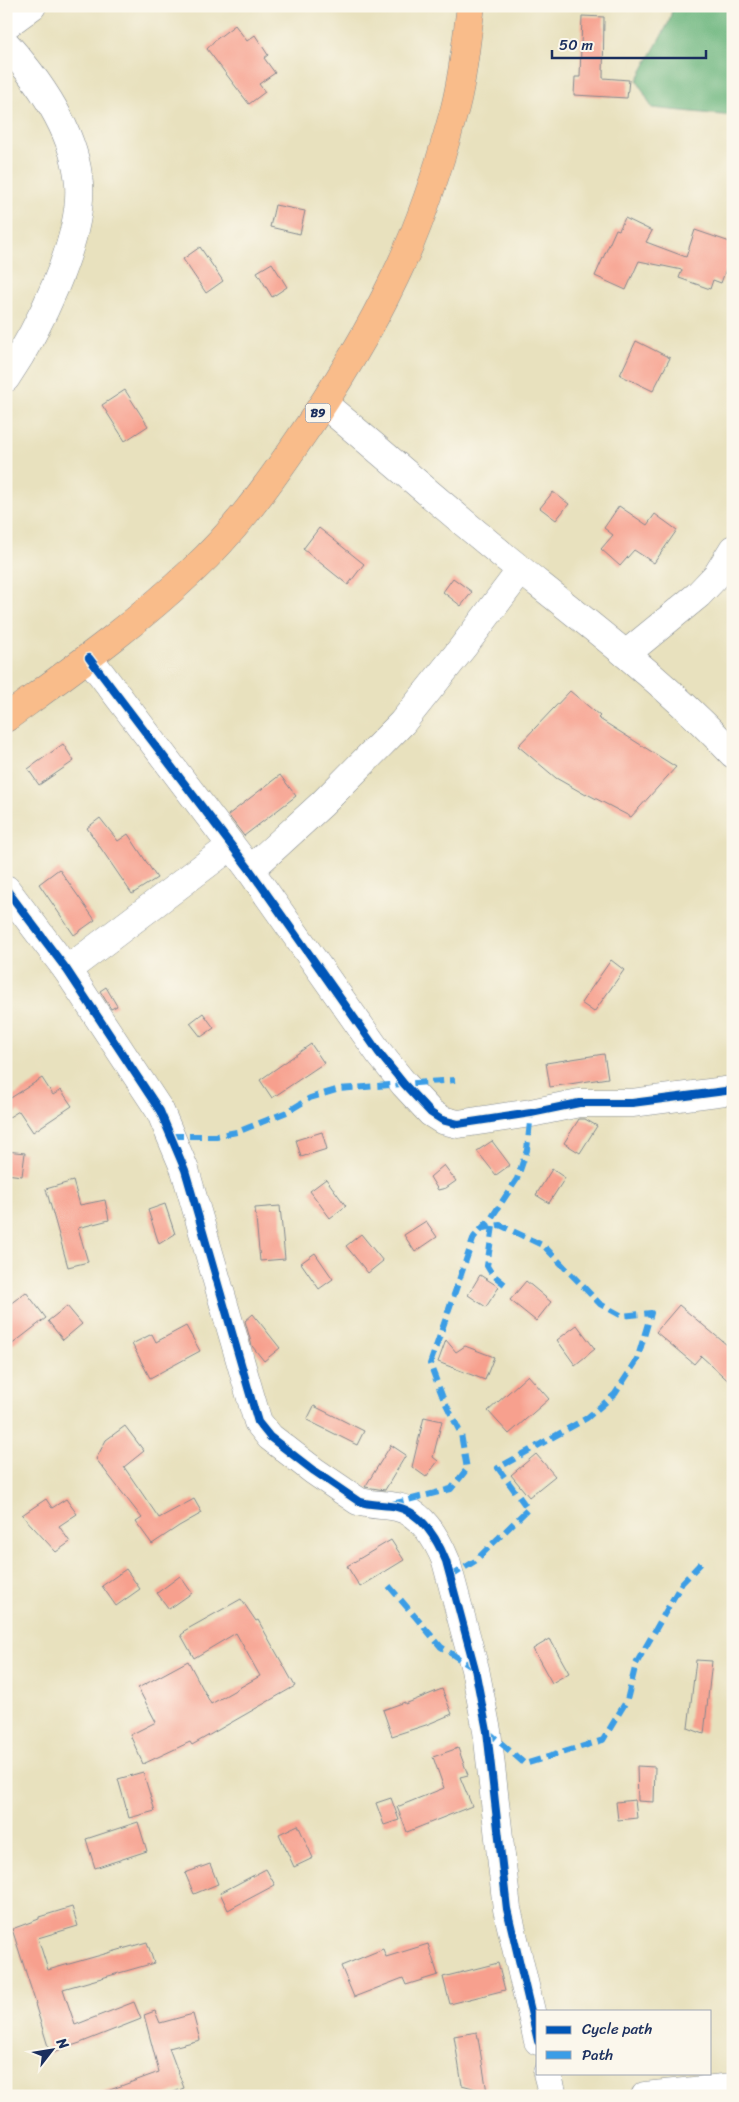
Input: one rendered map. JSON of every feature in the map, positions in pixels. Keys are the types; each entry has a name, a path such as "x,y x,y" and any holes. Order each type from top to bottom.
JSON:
{"highway":[{"name":"B9","path":"6,718 89,658 193,570 230,532 269,483 324,404 362,342 396,276 414,231 454,113 471,6"}],"street":[{"path":"6,25 32,6"},
{"path":"6,44 17,56 60,119 73,154 79,185 76,218 67,252 50,301 20,358 6,378"},
{"path":"324,404 521,570 626,654 707,727 733,754"},
{"path":"626,654 698,595 717,575 733,549"},
{"path":"250,870 322,804 402,723 521,570"},
{"path":"89,658 250,870 380,1053 404,1084 431,1113 442,1120 458,1124 531,1113 580,1103 632,1102 733,1090"},
{"path":"67,970 231,846"},
{"path":"6,889 67,970 160,1111 185,1170 255,1412 263,1430 291,1455 358,1501 368,1505 397,1507 411,1513 426,1526 439,1545 446,1561 476,1678 486,1731 507,1909 536,2032"},
{"path":"546,2074 553,2096"},
{"path":"645,2096 733,2087"}],"green space":[{"path":"673,6 733,6 733,116 652,108 637,80 669,22"}],"building":[{"path":"582,16 604,17 603,78 629,80 627,98 574,95 575,77 580,77"},
{"path":"235,25 247,41 255,35 268,55 264,58 275,73 259,84 265,92 249,104 207,49 214,41"},
{"path":"275,205 305,211 300,234 270,227"},
{"path":"625,218 652,231 646,242 686,257 695,230 733,243 733,250 721,283 713,280 710,289 679,278 682,270 639,261 626,290 595,276 616,229 619,230"},
{"path":"200,247 223,281 206,293 183,259"},
{"path":"272,263 287,287 272,297 257,272"},
{"path":"636,341 670,358 653,391 620,375"},
{"path":"125,390 148,426 125,441 102,405"},
{"path":"553,492 569,504 556,520 540,508"},
{"path":"619,506 647,525 655,514 677,530 654,563 634,550 620,566 601,549 613,535 604,528"},
{"path":"319,528 364,564 348,585 303,549"},
{"path":"453,578 472,592 461,606 443,592"},
{"path":"570,691 600,716 598,718 676,767 631,817 556,778 518,746"},
{"path":"63,744 74,761 39,785 28,769"},
{"path":"280,775 296,796 244,836 228,815"},
{"path":"100,818 118,841 128,834 157,878 132,894 87,828"},
{"path":"59,869 95,920 74,935 39,884"},
{"path":"611,960 624,970 594,1012 581,1003"},
{"path":"106,987 117,1006 111,1009 100,991"},
{"path":"203,1013 214,1028 201,1037 190,1023"},
{"path":"311,1044 324,1063 272,1098 260,1080"},
{"path":"604,1054 608,1078 550,1087 546,1063"},
{"path":"42,1078 53,1095 61,1090 72,1106 33,1132 19,1111 6,1119 6,1101"},
{"path":"579,1119 585,1119 597,1126 580,1153 564,1143"},
{"path":"322,1132 327,1149 301,1157 296,1140"},
{"path":"492,1141 510,1165 496,1175 477,1151"},
{"path":"6,1151 25,1153 22,1176 6,1174"},
{"path":"444,1165 456,1181 446,1188 438,1190 430,1177"},
{"path":"552,1169 565,1178 549,1203 536,1195"},
{"path":"326,1179 346,1206 330,1218 310,1191"},
{"path":"73,1181 80,1205 105,1200 109,1220 78,1228 88,1262 68,1267 46,1189"},
{"path":"165,1204 175,1234 159,1244 148,1210"},
{"path":"280,1206 285,1259 260,1261 255,1208"},
{"path":"426,1221 437,1237 415,1252 404,1235"},
{"path":"361,1234 383,1261 368,1273 346,1246"},
{"path":"315,1253 333,1279 319,1289 301,1263"},
{"path":"480,1275 499,1287 486,1307 468,1295"},
{"path":"526,1281 551,1302 536,1321 510,1300"},
{"path":"26,1292 46,1318 6,1349 6,1307"},
{"path":"679,1305 733,1350 733,1385 701,1356 694,1364 656,1332"},
{"path":"67,1306 82,1324 63,1340 48,1321"},
{"path":"253,1314 280,1348 264,1361 252,1346 245,1321"},
{"path":"577,1325 595,1349 575,1365 557,1340"},
{"path":"186,1326 200,1351 150,1378 132,1344 152,1334 156,1342"},
{"path":"446,1340 456,1352 465,1346 494,1357 485,1380 438,1362"},
{"path":"528,1375 549,1399 509,1434 488,1411"},
{"path":"314,1406 364,1431 357,1445 307,1420"},
{"path":"424,1417 442,1421 433,1457 438,1461 426,1477 412,1467"},
{"path":"125,1426 144,1451 124,1467 159,1518 194,1499 202,1513 152,1544 136,1522 142,1518 96,1459 106,1440"},
{"path":"391,1445 406,1455 385,1490 365,1487"},
{"path":"536,1454 555,1476 529,1497 511,1475"},
{"path":"46,1499 52,1508 66,1499 77,1514 59,1526 70,1542 56,1552 22,1515"},
{"path":"391,1540 404,1560 360,1587 347,1566"},
{"path":"126,1569 140,1589 116,1606 102,1586"},
{"path":"180,1576 192,1593 169,1609 157,1593"},
{"path":"241,1599 256,1621 258,1620 295,1686 192,1745 190,1742 143,1764 130,1735 156,1722 138,1688 188,1661 211,1704 260,1676 236,1633 194,1658 181,1635 184,1631"},
{"path":"550,1639 569,1673 552,1683 533,1649"},
{"path":"696,1660 712,1661 704,1734 688,1728"},
{"path":"442,1689 452,1714 392,1736 383,1710 405,1702 405,1704"},
{"path":"458,1748 468,1775 460,1777 472,1806 407,1832 397,1807 444,1788 433,1757"},
{"path":"637,1766 655,1767 654,1802 638,1801"},
{"path":"143,1772 155,1811 129,1818 118,1779"},
{"path":"391,1798 399,1820 384,1825 376,1803"},
{"path":"635,1800 637,1818 618,1820 616,1802"},
{"path":"138,1822 147,1851 95,1868 86,1839"},
{"path":"298,1825 313,1858 294,1867 279,1834"},
{"path":"210,1864 218,1884 194,1894 185,1873"},
{"path":"266,1869 275,1885 228,1910 220,1893"},
{"path":"72,1907 78,1926 38,1938 48,1970 147,1942 154,1963 63,1989 75,2025 134,2002 141,2019 50,2053 12,1929 39,1919 39,1917"},
{"path":"428,1944 438,1975 406,1985 403,1978 354,1997 341,1966 383,1949 386,1957"},
{"path":"498,1963 505,1990 450,2004 443,1977"},
{"path":"155,2011 160,2023 193,2014 200,2040 169,2048 184,2088 164,2096 99,2096 99,2094 159,2072 144,2015"},
{"path":"477,2032 487,2092 462,2085 454,2036"}],"marked path":[{"path":"171,1136 216,1136 237,1132 287,1112 310,1098 339,1089 455,1080"},
{"path":"392,1504 451,1489 467,1469 461,1434 443,1398 430,1364 474,1237 492,1217 517,1179 527,1150 531,1113"},
{"path":"450,1577 475,1561 528,1509 498,1468 587,1418 615,1394 637,1360 651,1313 622,1316 600,1304 544,1246 500,1225 483,1228"},
{"path":"493,1226 487,1266 492,1274 508,1287"},
{"path":"487,1731 525,1764 603,1740 627,1700 636,1664 682,1583 703,1561"},
{"path":"389,1586 441,1647 475,1669"}],"cycle path":[{"path":"89,658 250,870 379,1053 431,1113 442,1120 458,1124 531,1113 579,1103 632,1103 733,1090"},
{"path":"6,889 67,970 160,1111 185,1170 258,1422 270,1437 314,1471 358,1501 397,1507 414,1514 433,1536 446,1561 475,1669 487,1731 507,1909 536,2032"}]}
